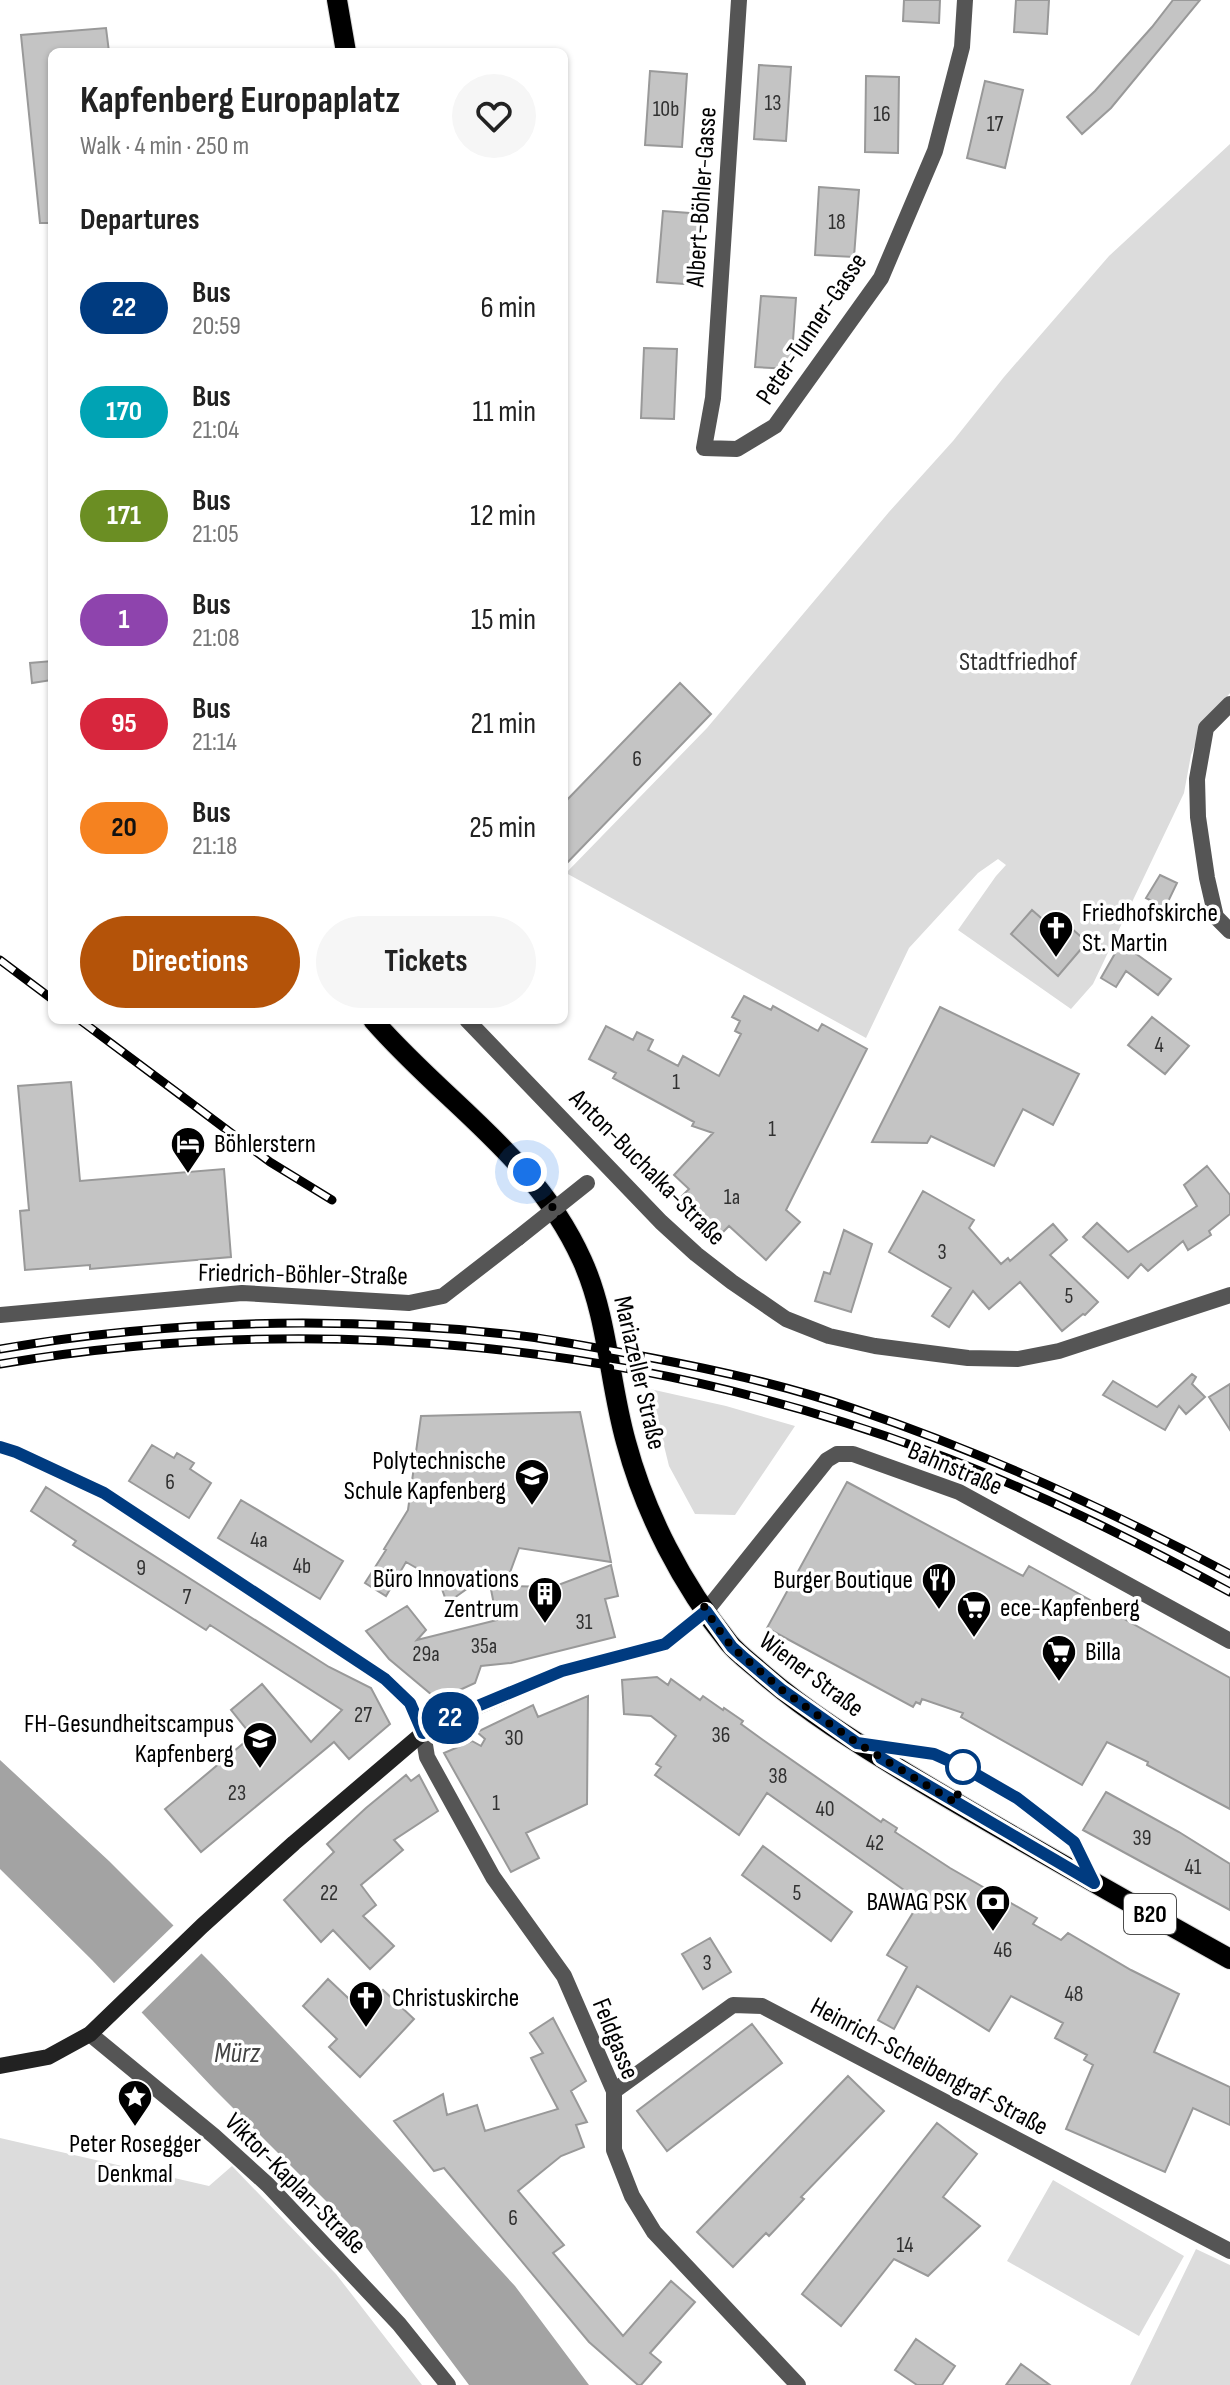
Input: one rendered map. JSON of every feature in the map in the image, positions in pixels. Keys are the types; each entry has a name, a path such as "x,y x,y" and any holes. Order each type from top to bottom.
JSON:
{"main road":[{"path":"337,0 345,48"},
{"name":"Mariazeller Straße","path":"377,1024 519,1163 559,1216 583,1261 597,1303 625,1441 642,1492 657,1529 706,1611"},
{"name":"Wiener Straße","path":"706,1611 742,1656 782,1690 857,1743 1230,1959"}],"street":[{"name":"Albert-Böhler-Gasse","path":"713,398 739,0"},
{"name":"Peter-Tunner-Gasse","path":"713,398 704,448 737,449 775,426 881,278 935,151 962,47 965,0"},
{"path":"1230,704 1206,728 1197,779 1198,817 1210,891 1216,917 1230,931"},
{"name":"Anton-Buchalka-Straße","path":"471,1024 684,1243 786,1319 829,1336 875,1346 968,1358 1018,1359 1059,1351 1230,1295"},
{"name":"Friedrich-Böhler-Straße","path":"0,1315 242,1293 409,1303 443,1296 608,1166"},
{"name":"Feldgasse","path":"0,1447 104,1493 385,1679 410,1703 423,1733 427,1757 493,1877 564,1976 614,2091 614,2150 632,2196 654,2232 798,2385"},
{"name":"Bahnstraße","path":"706,1611 827,1460 837,1454 853,1454 959,1492 1230,1641"},
{"path":"0,2066 48,2057 90,2034 202,1926 423,1733 448,1719 562,1671 665,1644 706,1611"},
{"name":"Heinrich-Scheibengraf-Straße","path":"614,2091 733,2005 762,2006 1230,2251"},
{"name":"Viktor-Kaplan-Straße","path":"90,2034 214,2136 268,2185 399,2324 448,2385"}],"green space":[{"name":"Stadtfriedhof","path":"1230,144 1230,693 1203,724 1191,755 1184,793 1093,984 1071,1009 958,930 1006,865 998,859 978,873 909,948 866,1038 568,874 707,728 1109,256"},
{"path":"650,1389 795,1426 735,1515 695,1514 669,1466"},
{"path":"0,2138 209,2186 232,2166 336,2274 422,2385 0,2385"},
{"path":"1053,2180 1184,2256 1139,2336 1007,2261"},
{"path":"1196,2249 1230,2265 1230,2385 1130,2385"}],"water":[{"name":"Mürz","path":"0,1760 109,1861 214,1966 403,2164 515,2286 589,2385 469,2385 348,2223 0,1869"}],"pier":[{"path":"176,1923 204,1951 139,2015 111,1986"}],"building":[{"path":"904,0 940,0 939,23 903,21"},
{"path":"1016,0 1049,0 1047,34 1014,32"},
{"path":"1173,0 1200,0 1111,108 1082,134 1067,117 1095,91"},
{"path":"106,28 108,48 48,48 48,223 40,223 21,35"},
{"path":"759,65 791,67 786,141 754,139"},
{"path":"650,71 687,74 682,147 645,145"},
{"path":"866,76 899,77 898,153 865,152"},
{"path":"985,81 1023,90 1005,168 967,158"},
{"path":"819,187 859,190 854,257 815,255"},
{"path":"663,211 703,214 698,285 657,282"},
{"path":"761,296 796,298 791,369 755,367"},
{"path":"644,348 677,349 674,419 641,418"},
{"path":"48,661 48,681 32,683 30,663"},
{"path":"680,683 711,714 568,862 568,799"},
{"path":"1160,875 1177,883 1165,908 1146,898"},
{"name":"Friedhofskirche St. Martin","path":"1032,910 1063,937 1071,928 1087,942 1058,976 1011,934"},
{"path":"1121,943 1171,979 1158,995 1126,971 1116,987 1101,978"},
{"path":"744,996 771,1010 773,1006 818,1031 822,1024 867,1049 786,1210 800,1222 766,1260 729,1226 722,1233 682,1196 689,1189 674,1175 713,1133 692,1126 694,1122 613,1078 616,1073 589,1059 606,1026 633,1040 637,1032 653,1040 648,1050 678,1066 683,1056 719,1076 741,1034 735,1031 740,1021 732,1017"},
{"path":"940,1007 1079,1074 1053,1125 1023,1109 994,1166 931,1136 927,1143 872,1142"},
{"path":"1152,1017 1189,1046 1165,1074 1128,1045"},
{"name":"Böhlerstern","path":"71,1082 80,1181 224,1169 231,1257 90,1269 90,1265 25,1270 20,1211 29,1210 18,1086"},
{"path":"1207,1166 1230,1195 1230,1214 1209,1231 1211,1235 1188,1250 1183,1241 1148,1271 1141,1264 1128,1278 1083,1237 1097,1223 1128,1252 1197,1206 1184,1185"},
{"path":"923,1191 974,1220 969,1228 1001,1264 1008,1258 1010,1261 1053,1224 1067,1240 1050,1255 1098,1302 1062,1331 1020,1282 989,1309 973,1291 949,1327 932,1316 951,1288 889,1252"},
{"path":"844,1230 872,1244 851,1312 815,1301 824,1272 830,1274"},
{"path":"1192,1374 1196,1377 1192,1384 1205,1397 1186,1414 1179,1406 1165,1430 1103,1395 1113,1381 1157,1407"},
{"path":"1230,1384 1230,1430 1209,1397"},
{"path":"580,1412 611,1562 519,1548 505,1586 553,1587 611,1565 618,1596 605,1599 615,1637 511,1663 481,1666 475,1683 438,1700 389,1659 366,1631 407,1606 426,1630 417,1640 497,1620 488,1574 447,1603 439,1581 406,1562 386,1596 365,1583 408,1510 421,1416"},
{"path":"152,1445 174,1458 177,1453 194,1463 190,1469 211,1483 189,1518 129,1481"},
{"name":"ece-Kapfenberg","path":"847,1482 1023,1576 1029,1566 1230,1678 1230,1809 1107,1742 1082,1785 961,1717 963,1713 922,1699 920,1704 916,1702 913,1707 767,1628"},
{"path":"46,1487 329,1667 371,1688 390,1724 349,1759 334,1742 201,1852 165,1809 252,1736 231,1710 262,1684 311,1742 342,1710 210,1625 206,1630 73,1545 76,1541 31,1511"},
{"path":"241,1500 343,1561 320,1599 218,1538"},
{"path":"657,1677 668,1685 671,1679 700,1700 703,1696 724,1708 763,1740 881,1822 883,1819 897,1828 895,1832 1037,1918 1033,1924 1061,1940 1068,1933 1179,1994 1154,2052 1230,2087 1230,2125 1193,2108 1165,2172 1066,2129 1093,2065 1084,2060 1087,2055 1055,2038 1063,2023 1011,1996 989,2031 917,1986 894,2029 878,2020 907,1967 887,1955 914,1911 905,1905 911,1895 767,1793 739,1835 655,1775 661,1767 656,1764 676,1736 651,1716 624,1714 622,1680"},
{"path":"588,1696 587,1804 526,1833 539,1858 511,1872 444,1753 472,1741 481,1746 485,1739 477,1732 533,1705 538,1717"},
{"path":"406,1775 411,1781 419,1775 438,1811 394,1840 403,1850 361,1885 376,1905 363,1916 394,1946 370,1969 333,1930 321,1942 284,1900 334,1852 327,1844"},
{"path":"1106,1792 1230,1864 1230,1910 1083,1830"},
{"path":"763,1846 852,1912 831,1941 742,1875"},
{"path":"710,1938 731,1972 703,1989 682,1954"},
{"name":"Christuskirche","path":"328,1979 363,2012 383,1990 414,2019 360,2077 329,2047 337,2039 303,2006"},
{"path":"553,2018 586,2081 571,2091 587,2122 576,2125 584,2147 561,2156 518,2191 564,2245 553,2253 623,2336 671,2281 695,2302 650,2353 661,2362 641,2385 589,2342 444,2168 434,2171 394,2121 443,2094 447,2115 477,2105 485,2131 558,2109 531,2058 543,2053 530,2033"},
{"path":"752,2024 782,2063 667,2151 637,2111"},
{"path":"848,2076 884,2111 801,2197 804,2199 769,2236 766,2233 733,2267 697,2232"},
{"path":"937,2123 977,2154 943,2197 980,2226 928,2276 894,2259 841,2326 802,2294"},
{"path":"916,2339 955,2366 942,2385 917,2385 895,2370"},
{"path":"1021,2364 1050,2385 1006,2385"}],"railway":[{"path":"0,960 48,996"},
{"path":"85,1024 270,1162 332,1200"},
{"path":"0,1349 125,1332 315,1323 505,1334 631,1354 772,1384 903,1426 1046,1484 1230,1574"},
{"path":"0,1364 117,1348 234,1340 352,1339 470,1347 586,1362 702,1384 816,1414 928,1451 1081,1516 1230,1592"}],"bus line":[{"name":"22","path":"0,1447 104,1493 385,1679 410,1703 423,1733 456,1715 562,1671 665,1644 706,1611 742,1656 782,1690 857,1743 934,1754 1017,1798 1074,1842 1094,1883 881,1758"}],"place":[{"name":"Friedhofskirche St. Martin","path":"1056,959"},
{"name":"Böhlerstern","path":"188,1175"},
{"name":"Polytechnische Schule Kapfenberg","path":"532,1507"},
{"name":"Burger Boutique","path":"939,1611"},
{"name":"Büro Innovations Zentrum","path":"545,1625"},
{"name":"ece-Kapfenberg","path":"974,1639"},
{"name":"Billa","path":"1059,1683"},
{"name":"FH-Gesundheitscampus Kapfenberg","path":"260,1770"},
{"name":"BAWAG PSK","path":"993,1933"},
{"name":"Christuskirche","path":"366,2029"},
{"name":"Peter Rosegger Denkmal","path":"135,2128"}],"route":[{"path":"527,1172 559,1216 583,1261 597,1303 625,1441 642,1492 657,1529 716,1626 732,1647 782,1690 857,1743 956,1803 963,1767"}]}
